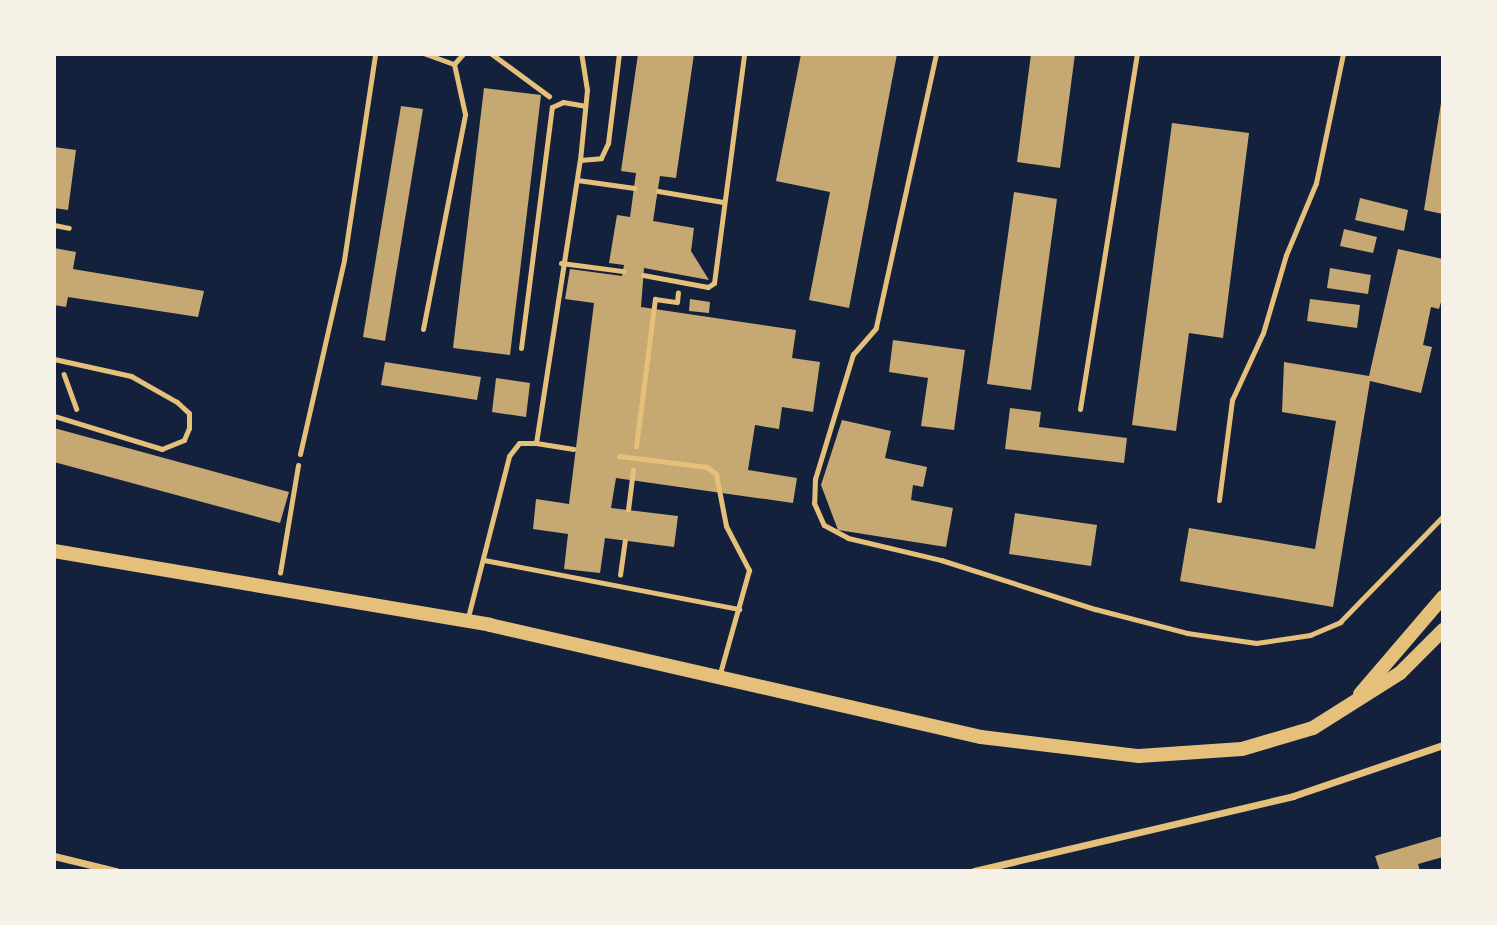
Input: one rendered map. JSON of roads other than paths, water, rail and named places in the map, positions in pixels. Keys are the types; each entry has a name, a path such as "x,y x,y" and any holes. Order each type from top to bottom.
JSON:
{"main road":[{"path":"54,551 277,586 467,621 981,737 1139,756 1242,749 1313,728 1400,673 1443,630"},
{"path":"1347,708 1443,597"}],"street":[{"path":"974,871 1293,796 1443,745"},
{"path":"54,856 116,871"}],"lane":[{"path":"300,454 344,260 375,54"},
{"path":"426,54 454,64"},
{"path":"454,64 463,54"},
{"path":"536,443 561,263 567,251 580,160 586,70 580,54"},
{"path":"580,160 601,158 608,143 620,54"},
{"path":"643,275 708,287 714,283 744,54"},
{"path":"936,54 876,328 853,354 815,479 814,503 824,526 848,538 941,560 1095,610 1187,633 1256,643 1310,635 1340,622 1443,516"},
{"path":"1080,409 1138,54"},
{"path":"1219,500 1232,400 1262,333 1286,255 1316,183 1343,54"},
{"path":"423,329 465,114 454,64"},
{"path":"521,348 552,107 563,102 585,106"},
{"path":"577,180 634,188"},
{"path":"658,191 723,202"},
{"path":"54,225 69,228"},
{"path":"561,263 623,271"},
{"path":"54,416 162,449 184,440 190,413 131,376 57,360"},
{"path":"467,621 509,456 519,443 574,449"},
{"path":"620,456 707,467 716,474 726,526 749,570 719,677"},
{"path":"484,559 739,609"}]}
